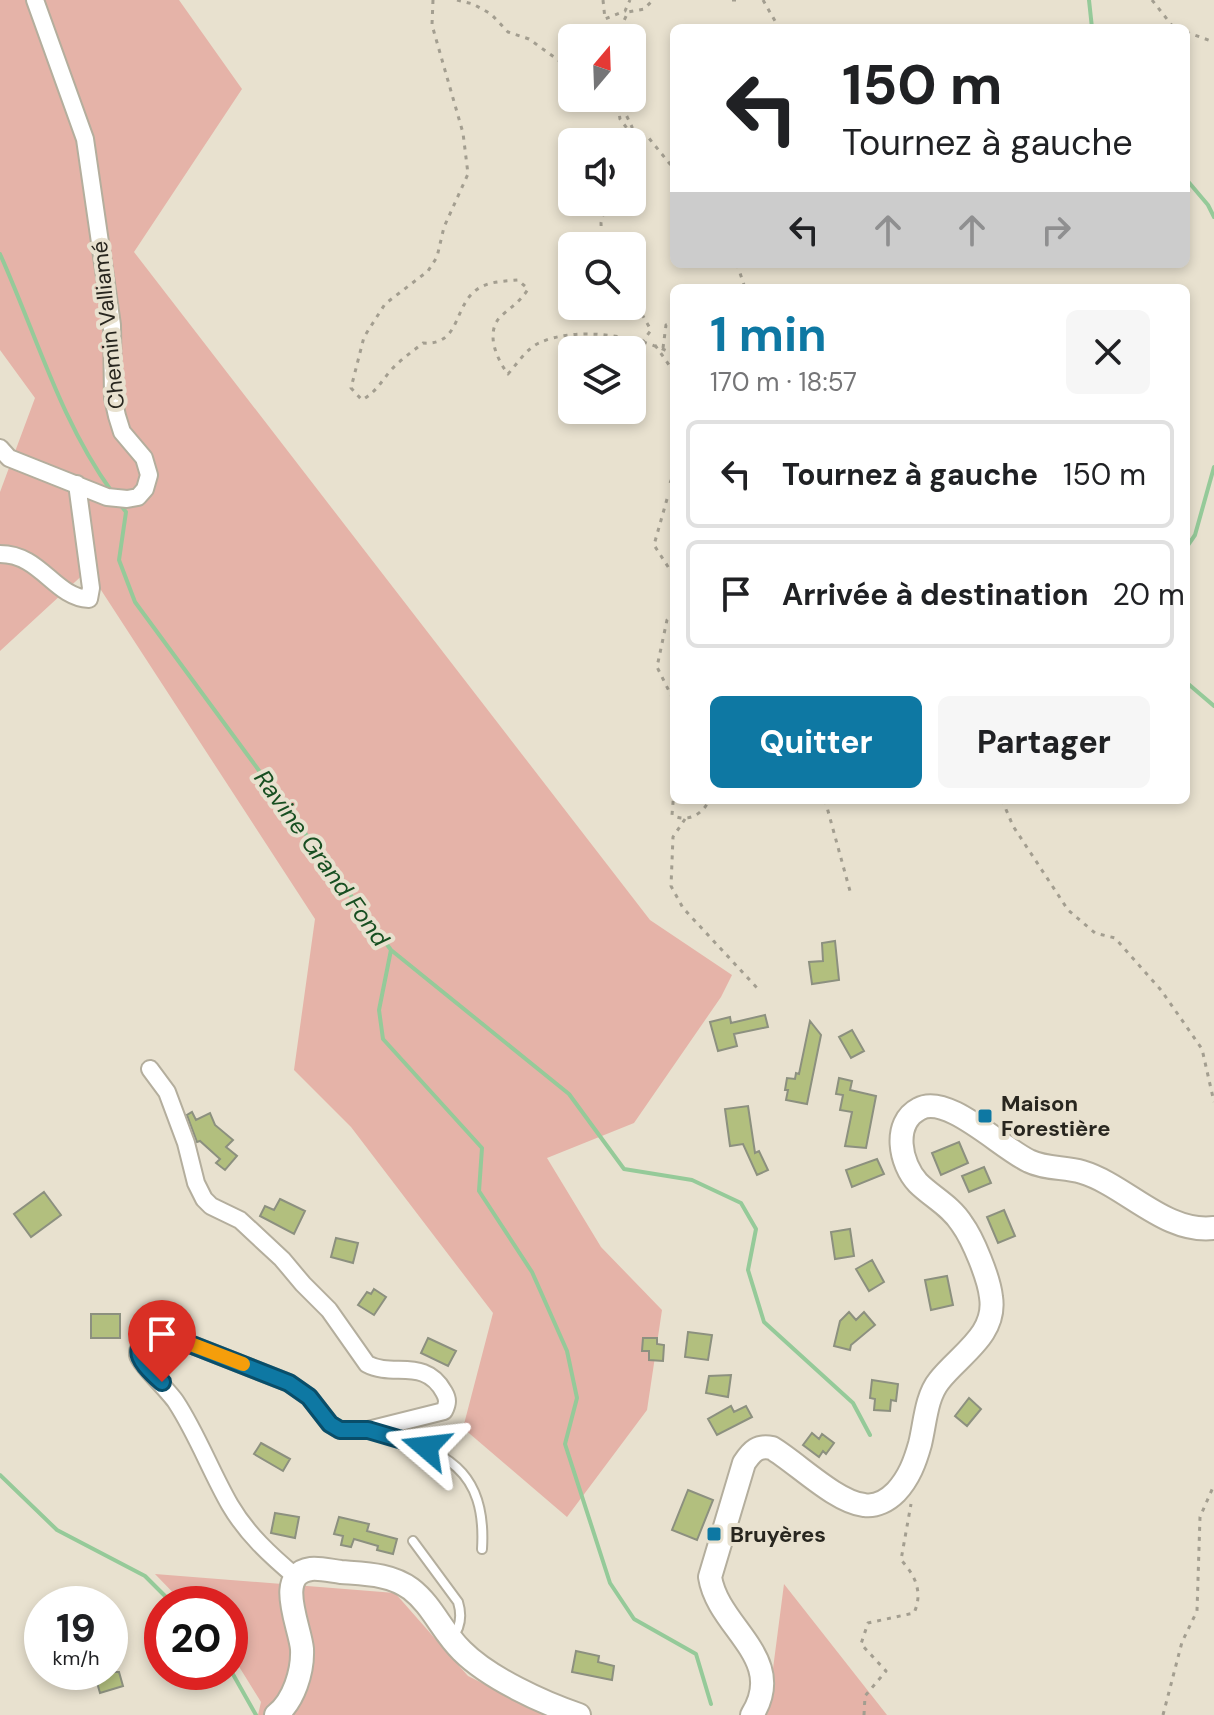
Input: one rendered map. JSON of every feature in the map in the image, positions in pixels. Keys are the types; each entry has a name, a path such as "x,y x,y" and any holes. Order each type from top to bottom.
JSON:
{"main road":[{"path":"752,1715 764,1686 761,1670 746,1640 719,1604 710,1577 744,1463 752,1451 763,1446 772,1448 862,1506 890,1498 906,1482 917,1457 931,1393 979,1340 987,1325 992,1299 965,1227 954,1212 916,1181 902,1154 901,1132 908,1118 920,1108 937,1104 1031,1163 1084,1173 1164,1216 1205,1229 1214,1228"},
{"path":"276,1715 291,1697 300,1670 301,1644 290,1594 296,1577 311,1569 390,1578 412,1590 425,1602 451,1639 474,1662 563,1710 579,1715"}],"street":[{"name":"Chemin Valliamé","path":"0,448 9,458 107,497 138,497 145,489 149,475 144,458 122,432 117,416 113,398 112,325 85,139 35,0"},
{"path":"0,554 9,554 38,566 54,583 81,599 89,599 91,588 77,484"},
{"path":"150,1069 167,1092 204,1199 211,1206 240,1220 282,1259 329,1310 367,1364 374,1368 418,1371 439,1385 446,1395 448,1404 444,1411 368,1430 340,1430 330,1424 309,1397 289,1383 172,1337 156,1338 145,1342 139,1349 138,1356 143,1365 162,1382 177,1403 231,1507 265,1551 296,1577"}],"lane":[{"path":"368,1430 426,1447 452,1462 464,1474 475,1490 481,1509 482,1549"},
{"path":"413,1541 462,1612 460,1624 451,1639"}],"path":[{"path":"433,0 432,25 463,133 468,174 444,227 437,257 428,271 385,304 364,337 351,388 362,400 376,391 391,370 423,343 434,344 450,336 463,305 480,287 518,280 528,289 498,319 492,333 494,347 508,374 536,344 558,336"},
{"path":"457,0 491,14 508,32 529,39 558,60"},
{"path":"603,0 606,24"},
{"path":"605,19 625,11 630,0"},
{"path":"622,24 628,12 644,9 653,0"},
{"path":"732,0 738,0"},
{"path":"763,0 777,24"},
{"path":"1152,0 1171,24"},
{"path":"1190,33 1214,42"},
{"path":"646,136 670,164"},
{"path":"645,320 651,330 646,337"},
{"path":"663,348 666,325 670,326"},
{"path":"558,336 582,336"},
{"path":"646,342 670,352"},
{"path":"655,345 670,366"},
{"path":"667,499 654,545 670,570"},
{"path":"670,617 657,667 670,693"},
{"path":"673,804 672,815 685,819"},
{"path":"708,804 696,815 685,819 673,837 671,886 683,908 759,990"},
{"path":"826,804 850,891"},
{"path":"1004,804 1013,826 1068,910 1095,933 1115,938 1161,990 1202,1049 1214,1102"},
{"path":"864,1715 865,1696 886,1671 861,1644 868,1623 914,1613 920,1599 913,1573 901,1560 911,1504 906,1482"},
{"path":"1163,1715 1182,1642 1197,1611 1200,1517 1214,1485"}],"shaded area":[{"path":"0,0 179,0 242,89 134,252 650,920 732,975 721,997 634,1123 547,1158 601,1247 662,1310 647,1410 567,1517 463,1428 493,1313 351,1127 294,1070 315,919 88,570 0,651 0,492 35,398 0,350"},
{"path":"155,1574 395,1593 468,1676 547,1715 258,1715 261,1702 248,1681 248,1586 167,1586"},
{"path":"784,1584 887,1715 767,1715"}],"building":[{"path":"835,941 839,980 812,984 809,962 823,961 822,943"},
{"path":"765,1015 768,1027 734,1034 737,1046 718,1051 710,1022 730,1017 731,1023"},
{"path":"810,1021 821,1035 807,1104 786,1100 788,1090 785,1090 787,1078 795,1079 796,1073 799,1074"},
{"path":"852,1030 864,1051 851,1058 839,1037"},
{"path":"839,1078 852,1081 850,1090 876,1096 866,1148 845,1146 852,1112 840,1110 843,1095 836,1094"},
{"path":"748,1106 755,1153 759,1151 768,1170 757,1175 743,1144 730,1146 725,1109"},
{"path":"192,1112 196,1120 210,1113 215,1125 233,1140 226,1147 237,1156 225,1170 216,1163 220,1159 200,1141 197,1142 187,1115"},
{"path":"959,1142 968,1163 941,1175 932,1153"},
{"path":"877,1159 884,1174 852,1187 846,1170"},
{"path":"984,1167 991,1183 969,1192 962,1176"},
{"path":"44,1192 61,1215 31,1237 14,1214"},
{"path":"280,1199 305,1211 294,1234 260,1216 265,1206 274,1210"},
{"path":"1004,1210 1015,1236 998,1243 987,1217"},
{"path":"850,1229 854,1256 835,1259 831,1232"},
{"path":"336,1238 358,1243 353,1263 331,1257"},
{"path":"872,1260 884,1282 869,1291 856,1269"},
{"path":"947,1276 953,1305 931,1310 925,1280"},
{"path":"374,1289 386,1297 374,1315 358,1305 367,1292 371,1294"},
{"path":"849,1312 856,1320 864,1312 875,1325 851,1345 850,1350 834,1346 840,1321"},
{"path":"91,1314 120,1314 120,1338 91,1338"},
{"path":"688,1332 712,1335 708,1360 685,1357"},
{"path":"428,1338 456,1351 448,1366 421,1353"},
{"path":"643,1338 657,1338 657,1344 664,1345 663,1361 649,1360 649,1351 642,1351"},
{"path":"731,1375 728,1397 706,1393 709,1376"},
{"path":"872,1380 898,1384 896,1401 891,1400 890,1411 874,1410 875,1399 870,1398"},
{"path":"969,1398 981,1409 967,1426 955,1416"},
{"path":"731,1406 734,1412 746,1406 752,1417 717,1435 708,1419"},
{"path":"812,1433 819,1439 822,1434 834,1443 826,1454 823,1451 819,1457 803,1445"},
{"path":"261,1443 290,1459 283,1471 254,1454"},
{"path":"688,1490 713,1500 697,1540 672,1530"},
{"path":"275,1513 299,1517 295,1538 271,1533"},
{"path":"339,1517 369,1524 367,1531 397,1539 393,1554 354,1539 351,1547 341,1545 343,1536 334,1534"},
{"path":"576,1651 599,1656 598,1662 614,1666 612,1680 572,1672"}],"waterway":[{"path":"1089,0 1092,24"},
{"path":"1190,184 1214,217"},
{"name":"Ravine Grand Fond","path":"0,254 63,406 112,492"},
{"path":"1190,542 1195,535 1214,467"},
{"name":"Ravine Grand Fond","path":"119,503 126,512 119,560 135,602 391,950 379,1010 383,1039 482,1148 479,1191 532,1272 567,1351 577,1398 565,1444 610,1583 634,1619 696,1654 711,1704"},
{"path":"1190,685 1214,706"},
{"path":"391,950 569,1094 624,1169 692,1180 741,1203 756,1229 748,1270 764,1322 853,1403 870,1435"},
{"path":"0,1475 57,1530 145,1576 155,1586"},
{"path":"242,1690 256,1715"}],"slow traffic":[{"path":"175,1338 243,1364"}],"place":[{"name":"Maison Forestière","path":"985,1116"},
{"name":"Bruyères","path":"714,1534"}],"route":[{"path":"162,1382 143,1365 138,1356 139,1349 145,1342 156,1338 172,1337 289,1383 309,1397 330,1424 340,1430 368,1430 426,1447"}]}
